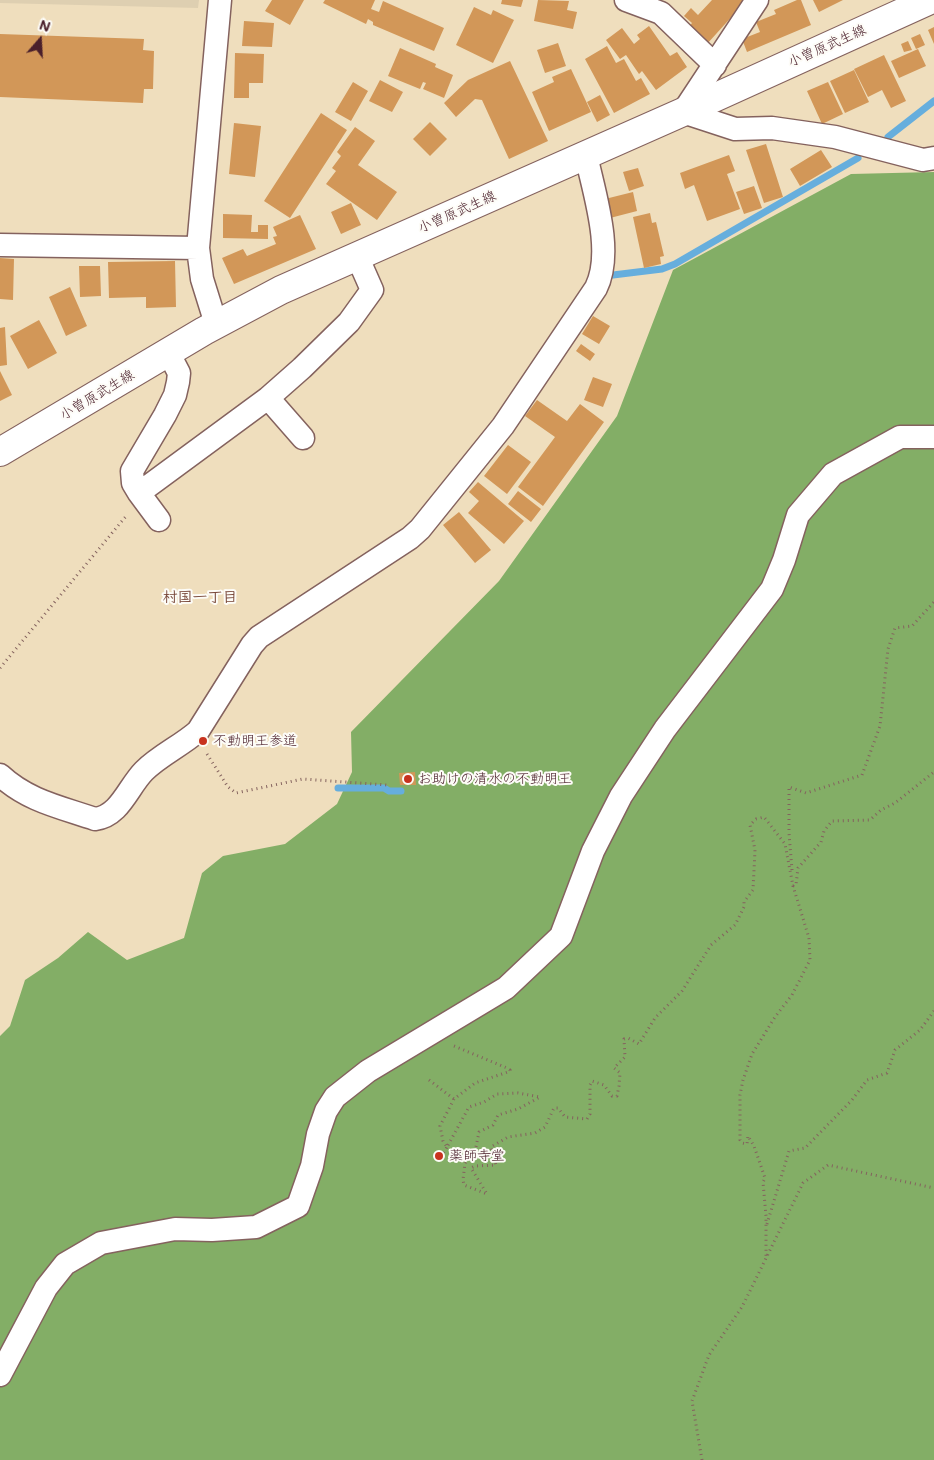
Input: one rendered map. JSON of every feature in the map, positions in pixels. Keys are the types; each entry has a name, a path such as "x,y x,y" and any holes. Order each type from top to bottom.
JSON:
{"main road":[{"name":"小曽原武生線","path":"0,452 216,324 281,290 930,0"}],"street":[{"path":"216,324 202,279 198,248 220,0"},
{"path":"626,0 661,13 715,64"},
{"path":"758,0 683,112 735,128 772,128 835,137 923,160 934,158"},
{"path":"0,775 21,792 40,801 95,819 103,818 113,812 142,773 157,759 198,731 259,638 410,538 430,518 502,426 601,279 604,238 586,155"},
{"path":"0,245 198,248"},
{"path":"140,495 268,398 349,322 372,290 357,256"},
{"path":"159,520 140,495 133,482 132,471 165,415 178,382 179,373 168,352"},
{"path":"268,398 303,438"},
{"path":"0,1375 46,1288 66,1264 101,1244 175,1229 212,1230 256,1227 298,1206 312,1166 318,1134 326,1111 335,1097 368,1071 506,988 561,936 593,851 621,796 665,729 772,589 784,560 798,515 833,474 900,436 934,437"}],"path":[{"path":"0,668 140,495"},
{"path":"793,886 789,833 789,787 806,793 862,775 880,726 888,649 895,628 912,626 934,602"},
{"path":"193,735 228,787 236,793 303,779 387,785"},
{"path":"793,886 796,885 798,868 821,842 824,831 832,821 870,820 934,772"},
{"path":"441,1157 469,1107 484,1102 497,1094 518,1093 540,1097 518,1109 498,1115 492,1125 479,1132 475,1152 465,1162 462,1180 464,1185 487,1194 471,1168 475,1166 496,1165 491,1148 494,1144 508,1137 535,1133 547,1126 554,1108 558,1108 565,1116 588,1119 590,1114 590,1084 592,1081 604,1085 612,1096 616,1096 620,1073 614,1068 625,1057 624,1039 628,1038 639,1044 655,1018 682,991 711,946 735,925 744,907 744,902 753,890 755,850 750,825 756,819 764,817 785,844 793,886 809,938 810,960 792,995 775,1017 752,1054 740,1095 740,1140 742,1143 747,1144 748,1136 754,1146 764,1178 766,1259"},
{"path":"766,1259 767,1223 790,1152 805,1148 852,1100 867,1080 888,1073 895,1050 920,1030 934,1011"},
{"path":"447,1147 443,1141 440,1126 454,1099 475,1082 510,1070 451,1044"},
{"path":"429,1080 454,1099"},
{"path":"702,1460 692,1401 709,1355 742,1308 804,1183 828,1165 934,1188"}],"shaded area":[{"path":"0,0 199,0 198,8 0,3"}],"green space":[{"path":"934,172 934,1460 0,1460 0,1036 10,1026 25,980 58,958 88,932 127,960 184,938 202,873 223,856 285,844 337,804 352,772 351,732 499,581 617,416 673,270 851,174"}],"building":[{"path":"272,0 304,0 290,25 265,11"},
{"path":"325,0 375,0 371,9 379,12 383,1 444,28 434,51 373,25 373,22 368,19 366,24 323,3"},
{"path":"502,0 523,0 521,7 501,4"},
{"path":"538,0 569,1 567,10 577,12 573,29 534,21"},
{"path":"712,0 743,0 745,2 707,44 689,27 692,23 684,16 691,8 698,15"},
{"path":"801,0 811,25 747,52 742,39 760,32 756,22 776,14 774,10"},
{"path":"813,0 843,0 819,12"},
{"path":"474,7 491,15 493,10 514,20 493,63 456,45"},
{"path":"244,21 274,23 272,47 242,46"},
{"path":"649,26 670,56 677,52 687,67 656,90 642,71 639,74 626,55 620,59 606,40 622,28 634,44 640,39 637,35"},
{"path":"934,27 934,44 928,30"},
{"path":"0,34 144,39 143,50 154,51 153,89 144,89 143,103 0,97"},
{"path":"920,34 925,45 916,49 911,38"},
{"path":"908,41 912,50 904,52 901,44"},
{"path":"558,43 566,66 545,73 537,50"},
{"path":"607,46 616,63 624,59 636,81 641,78 650,94 614,113 585,59"},
{"path":"400,48 436,64 435,67 453,75 444,98 423,89 426,83 423,82 420,89 388,76"},
{"path":"918,49 926,66 899,78 891,61"},
{"path":"235,53 264,54 263,83 249,83 249,98 234,98"},
{"path":"884,55 906,101 891,108 882,90 868,97 854,69"},
{"path":"510,61 548,141 509,159 482,100 475,99 456,117 444,103 468,80"},
{"path":"571,69 591,112 549,131 532,92 554,82 552,77"},
{"path":"854,70 869,102 845,113 830,81"},
{"path":"380,80 403,92 392,112 369,101"},
{"path":"353,82 368,91 351,121 335,112"},
{"path":"828,82 843,114 822,124 807,91"},
{"path":"600,95 610,115 597,122 587,102"},
{"path":"321,113 347,130 290,218 264,201"},
{"path":"430,122 447,139 430,156 413,139"},
{"path":"234,123 261,126 255,177 229,174"},
{"path":"355,127 375,141 358,165 397,192 377,220 326,184 336,171 332,168 341,156 337,152"},
{"path":"766,144 783,197 764,203 746,150"},
{"path":"821,150 832,167 800,186 790,169"},
{"path":"729,155 735,171 727,174 740,209 707,221 694,185 685,189 680,173"},
{"path":"638,168 644,186 629,191 623,172"},
{"path":"754,186 762,208 744,214 736,192"},
{"path":"633,192 637,211 610,218 605,199"},
{"path":"351,203 361,225 341,234 331,212"},
{"path":"650,213 652,223 656,222 664,256 660,257 661,264 644,268 633,217"},
{"path":"223,214 252,215 251,232 258,232 258,225 268,225 268,239 223,238"},
{"path":"300,215 316,249 234,284 222,258 243,249 247,256 276,244 273,237 277,236 273,227"},
{"path":"0,258 14,259 13,300 0,299"},
{"path":"175,261 176,307 146,308 146,297 109,298 108,262"},
{"path":"79,266 100,266 101,296 80,297"},
{"path":"70,287 87,326 66,336 49,297"},
{"path":"593,316 610,326 599,344 582,334"},
{"path":"39,320 57,353 28,369 10,336"},
{"path":"5,327 7,365 0,366 0,328"},
{"path":"581,344 595,354 590,361 576,351"},
{"path":"0,371 12,395 0,401"},
{"path":"593,377 612,384 603,407 584,400"},
{"path":"537,400 567,421 580,404 604,422 543,506 518,487 555,437 525,416"},
{"path":"508,445 531,462 507,494 484,476"},
{"path":"478,482 524,521 504,544 468,513 479,501 469,492"},
{"path":"518,491 541,509 531,522 508,504"},
{"path":"459,512 491,550 475,563 443,525"},
{"name":"お助けの清水の不動明王","path":"415,772 416,785 400,785 399,773"}],"waterway":[{"path":"888,137 934,101"},
{"path":"613,275 662,269 675,264 858,158"},
{"path":"338,788 384,788 389,791 401,791"}],"place":[{"name":"不動明王参道","path":"203,741"},
{"name":"お助けの清水の不動明王","path":"408,779"},
{"name":"薬師寺堂","path":"439,1156"}],"district":[{"name":"村国一丁目","path":"200,597"}]}
